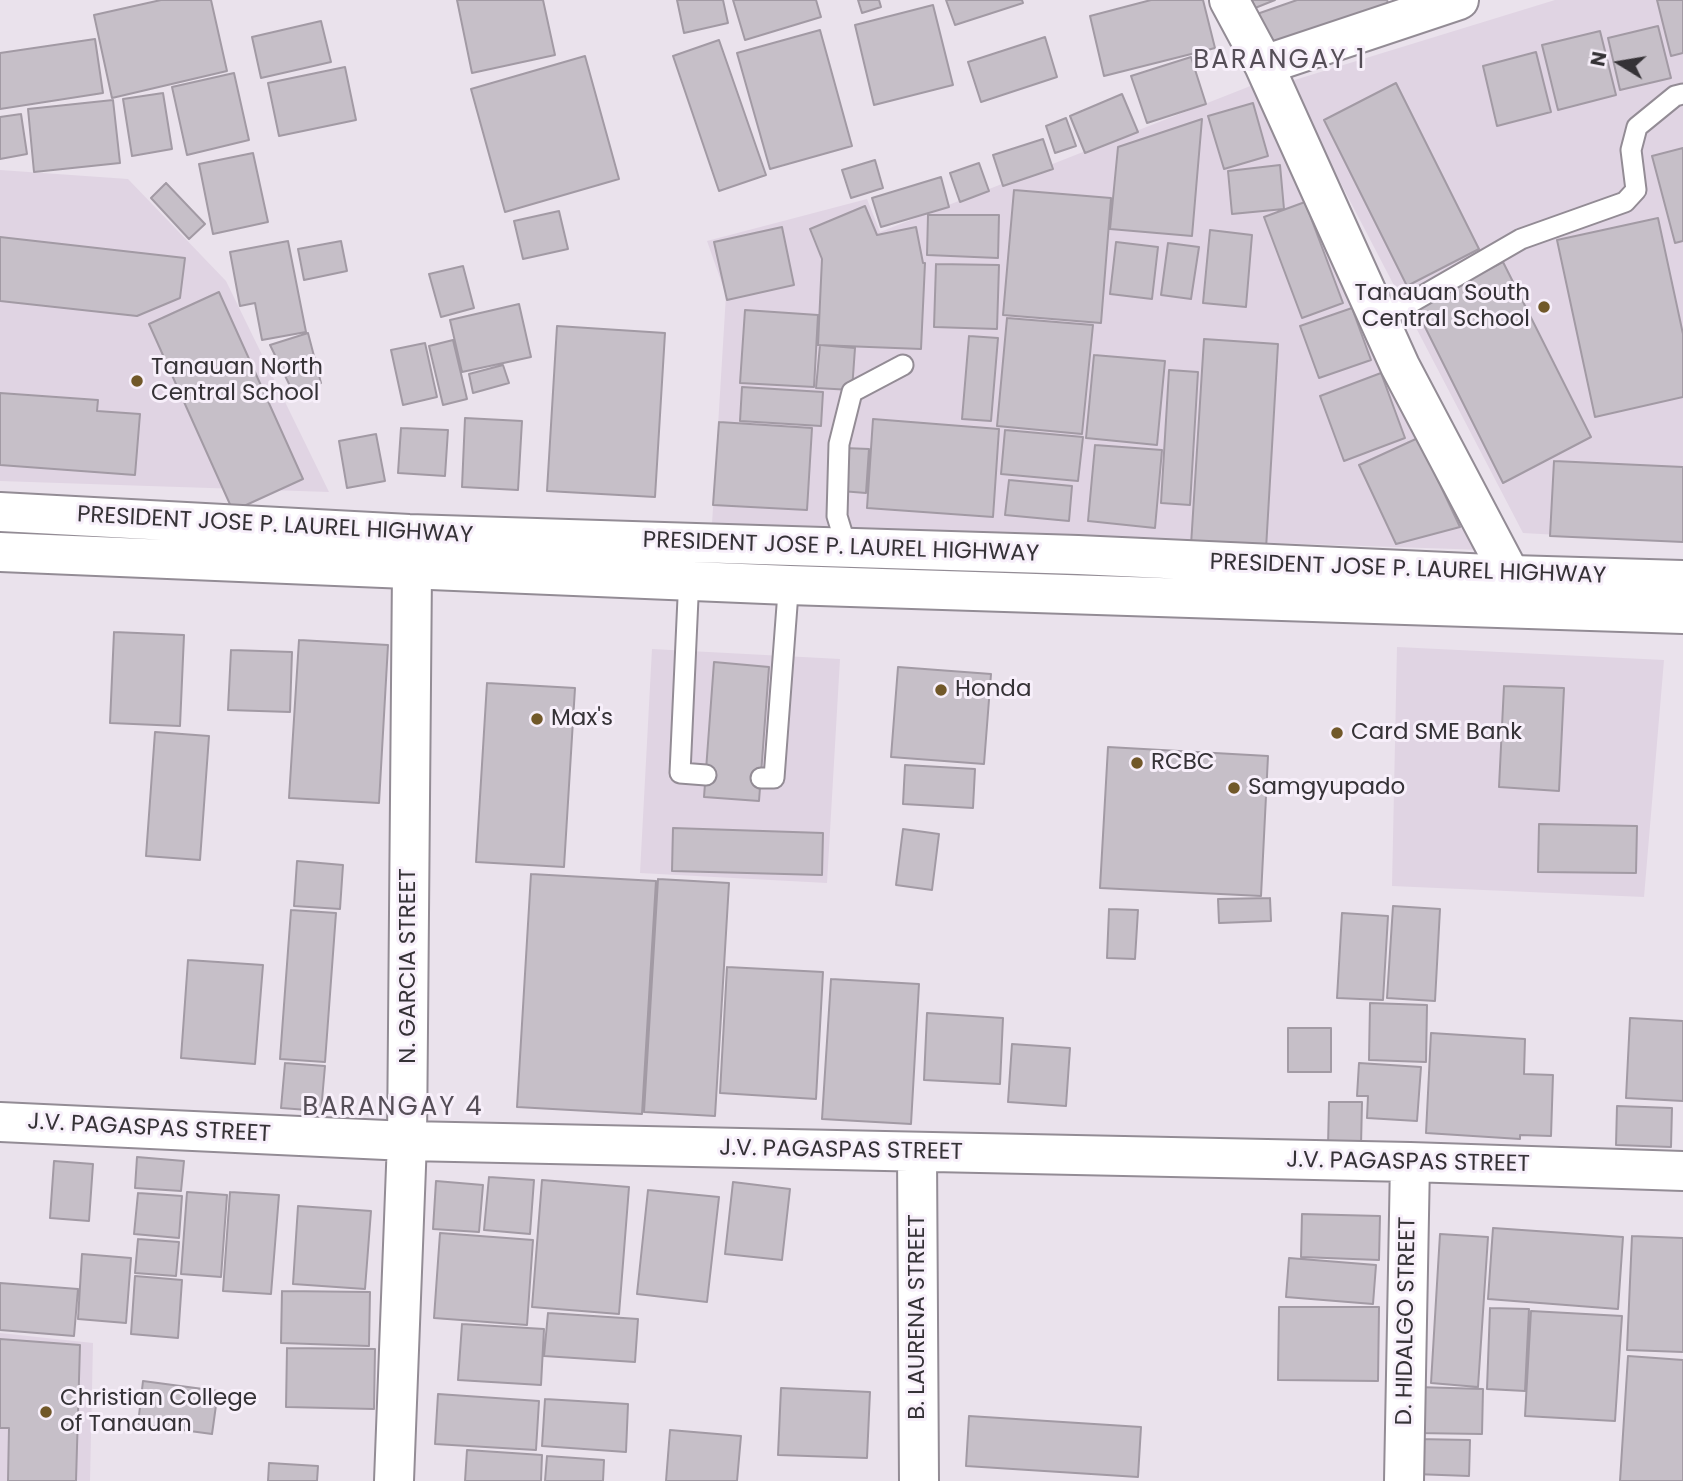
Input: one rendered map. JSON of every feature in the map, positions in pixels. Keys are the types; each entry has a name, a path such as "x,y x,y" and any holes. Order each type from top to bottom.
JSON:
{"main road":[{"path":"1229,0 1264,65 1400,366 1519,592"},
{"path":"1264,65 1459,0"},
{"name":"PRESIDENT JOSE P. LAUREL HIGHWAY","path":"0,512 411,552"},
{"name":"PRESIDENT JOSE P. LAUREL HIGHWAY","path":"690,563 788,547 1093,556 1519,592 1683,614"},
{"name":"PRESIDENT JOSE P. LAUREL HIGHWAY","path":"0,552 411,552 690,563 789,585 1519,592 1683,580"},
{"name":"N. GARCIA STREET","path":"394,1481 407,1141 411,552"},
{"name":"J.V. PAGASPAS STREET","path":"0,1122 407,1141 1410,1162 1683,1171"},
{"name":"B. LAURENA STREET","path":"917,1153 919,1481"},
{"name":"D. HIDALGO STREET","path":"1404,1481 1410,1162"}],"lane":[{"path":"1379,321 1521,239 1625,202 1636,190 1631,150 1637,127 1675,96 1683,94"},
{"path":"847,549 837,516 839,444 852,391 903,365"},
{"path":"761,778 774,778 789,585 788,547"},
{"path":"690,563 680,773 706,775"}],"shaded area":[{"name":"Tanauan South Central School","path":"1555,0 1683,0 1683,542 1523,533 1288,82"},
{"path":"1253,85 1484,550 712,524 726,295 707,241 867,199 880,232"},
{"name":"Tanauan North Central School","path":"0,170 128,179 226,281 329,492 0,481"},
{"path":"1397,647 1664,660 1644,897 1392,886"},
{"path":"652,649 840,659 827,883 640,873"},
{"name":"Christian College of Tanauan","path":"0,1333 93,1343 90,1481 0,1481"}],"building":[{"path":"161,0 211,0 227,71 112,98 94,15"},
{"path":"457,0 543,0 555,55 472,73"},
{"path":"677,0 723,0 728,23 684,33"},
{"path":"733,0 816,0 821,17 745,40"},
{"path":"858,0 879,0 881,7 862,13"},
{"path":"946,0 1022,0 1023,3 955,25"},
{"path":"1151,0 1203,0 1215,48 1104,76 1090,16"},
{"path":"1252,0 1275,0 1255,8"},
{"path":"1297,0 1387,0 1392,16 1272,57 1257,14"},
{"path":"1657,0 1683,0 1683,53 1671,56"},
{"path":"933,5 953,85 874,105 855,25"},
{"path":"321,21 331,62 261,78 252,37"},
{"path":"1658,26 1671,78 1620,90 1608,38"},
{"path":"820,30 852,146 770,169 737,53"},
{"path":"1600,31 1616,95 1558,110 1542,45"},
{"path":"1045,37 1057,77 981,102 968,62"},
{"path":"95,39 103,93 0,109 0,53"},
{"path":"719,40 766,175 719,191 673,56"},
{"path":"1536,52 1551,112 1497,126 1483,66"},
{"path":"585,56 619,179 505,212 471,89"},
{"path":"1191,57 1206,104 1147,123 1131,76"},
{"path":"345,67 356,120 279,136 268,83"},
{"path":"234,73 249,140 187,155 172,87"},
{"path":"1396,83 1479,249 1407,286 1324,120"},
{"path":"163,93 172,149 132,156 123,99"},
{"path":"1122,94 1138,132 1085,153 1070,116"},
{"path":"113,100 120,163 34,172 28,109"},
{"path":"1253,103 1268,156 1224,169 1208,116"},
{"path":"21,114 27,154 0,159 0,117"},
{"path":"1066,118 1076,146 1055,153 1046,126"},
{"path":"1202,119 1192,236 1110,229 1118,147"},
{"path":"1043,139 1053,169 1003,186 993,155"},
{"path":"1683,148 1683,241 1675,243 1652,156"},
{"path":"253,153 268,222 213,234 199,164"},
{"path":"875,160 883,188 851,198 842,170"},
{"path":"979,163 989,191 960,202 950,173"},
{"path":"1280,165 1284,209 1232,214 1228,171"},
{"path":"941,177 949,207 881,227 872,198"},
{"path":"166,183 205,224 189,239 151,198"},
{"path":"1014,190 1111,198 1101,323 1003,315"},
{"path":"1305,202 1343,303 1302,318 1264,217"},
{"path":"865,206 877,235 916,227 925,263 921,349 818,345 822,259 810,229"},
{"path":"559,211 568,249 523,259 514,221"},
{"path":"928,215 999,215 998,258 927,255"},
{"path":"1658,218 1683,334 1683,397 1595,417 1557,240"},
{"path":"782,227 794,285 727,300 714,242"},
{"path":"1210,230 1252,235 1246,307 1203,303"},
{"path":"0,237 185,258 180,298 137,316 0,301"},
{"path":"288,241 306,332 262,340 255,303 240,306 230,252"},
{"path":"341,241 347,271 304,280 298,249"},
{"path":"1116,242 1158,247 1152,299 1110,294"},
{"path":"1168,243 1199,247 1191,299 1161,295"},
{"path":"1503,262 1591,437 1503,483 1415,307"},
{"path":"936,264 999,265 997,329 934,327"},
{"path":"463,266 474,308 441,317 429,274"},
{"path":"219,292 303,479 233,511 149,324"},
{"path":"519,304 531,357 462,372 450,320"},
{"path":"1352,308 1371,360 1319,378 1300,326"},
{"path":"745,310 818,315 814,387 740,383"},
{"path":"1007,318 1093,325 1082,434 997,426"},
{"path":"557,326 665,333 655,497 547,491"},
{"path":"308,333 321,383 293,392 270,345"},
{"path":"969,336 998,338 991,421 962,419"},
{"path":"1204,339 1278,344 1266,549 1191,545"},
{"path":"453,340 467,399 443,405 429,346"},
{"path":"425,343 437,397 403,405 391,350"},
{"path":"820,345 855,348 852,390 816,388"},
{"path":"1094,355 1165,361 1157,445 1086,438"},
{"path":"503,365 509,383 473,393 469,374"},
{"path":"1169,370 1198,372 1190,505 1161,503"},
{"path":"1381,373 1405,438 1344,461 1320,396"},
{"path":"742,387 823,392 821,426 740,421"},
{"path":"0,393 98,400 97,411 140,414 135,475 0,465"},
{"path":"465,418 522,421 518,490 462,487"},
{"path":"873,419 999,429 993,517 867,508"},
{"path":"719,422 812,428 807,510 713,505"},
{"path":"401,428 448,430 445,476 398,473"},
{"path":"1005,430 1083,437 1078,481 1001,474"},
{"path":"376,434 385,481 347,488 339,441"},
{"path":"1418,438 1460,527 1396,544 1359,465"},
{"path":"1095,445 1162,450 1155,528 1088,521"},
{"path":"844,448 869,449 866,493 841,491"},
{"path":"1554,461 1683,467 1683,542 1550,536"},
{"path":"1009,480 1072,486 1069,521 1005,515"},
{"path":"114,632 184,635 180,726 110,723"},
{"path":"299,640 388,645 379,803 289,798"},
{"path":"231,650 292,652 290,712 228,710"},
{"path":"714,662 769,667 759,801 704,797"},
{"path":"898,667 991,674 984,764 891,757"},
{"path":"487,683 575,688 564,867 476,862"},
{"path":"1504,686 1564,688 1559,791 1499,787"},
{"path":"155,732 209,736 200,860 146,856"},
{"path":"1108,747 1268,756 1261,896 1100,888"},
{"path":"905,765 975,769 973,808 903,804"},
{"path":"1539,824 1637,826 1636,873 1538,872"},
{"path":"673,828 823,833 822,875 672,871"},
{"path":"903,829 939,834 932,890 896,885"},
{"path":"297,861 343,865 340,909 294,906"},
{"path":"531,874 656,881 642,1114 517,1107"},
{"path":"658,879 729,883 715,1116 644,1112"},
{"path":"1270,898 1271,921 1219,923 1218,899"},
{"path":"1393,906 1440,909 1435,1001 1387,998"},
{"path":"1109,909 1138,910 1135,959 1107,958"},
{"path":"291,910 336,913 325,1062 280,1059"},
{"path":"1342,913 1388,916 1383,1000 1337,998"},
{"path":"188,960 263,965 255,1064 181,1058"},
{"path":"727,967 823,972 816,1099 720,1093"},
{"path":"831,979 919,984 911,1124 822,1119"},
{"path":"1370,1003 1427,1005 1426,1062 1369,1060"},
{"path":"927,1013 1003,1018 1000,1084 924,1080"},
{"path":"1630,1018 1683,1021 1683,1101 1626,1098"},
{"path":"1288,1028 1331,1028 1331,1072 1288,1072"},
{"path":"1431,1033 1525,1039 1524,1074 1553,1075 1551,1136 1520,1135 1520,1139 1426,1133"},
{"path":"1012,1044 1070,1048 1066,1106 1008,1102"},
{"path":"285,1063 325,1066 321,1111 281,1108"},
{"path":"1359,1063 1421,1067 1417,1121 1367,1118 1368,1096 1357,1096"},
{"path":"1329,1102 1362,1102 1361,1146 1328,1146"},
{"path":"1617,1106 1672,1108 1671,1147 1616,1145"},
{"path":"137,1157 184,1161 181,1191 135,1188"},
{"path":"54,1161 93,1164 89,1221 50,1218"},
{"path":"489,1177 534,1180 530,1234 484,1230"},
{"path":"542,1180 629,1187 619,1314 532,1307"},
{"path":"436,1181 483,1185 479,1232 433,1229"},
{"path":"733,1182 790,1189 782,1260 725,1254"},
{"path":"648,1190 719,1197 707,1302 637,1294"},
{"path":"187,1192 227,1195 221,1277 181,1274"},
{"path":"230,1192 279,1195 271,1294 223,1291"},
{"path":"138,1193 182,1196 179,1238 134,1234"},
{"path":"298,1206 371,1211 365,1289 293,1284"},
{"path":"1302,1214 1380,1216 1379,1260 1301,1257"},
{"path":"1493,1228 1623,1237 1618,1309 1488,1299"},
{"path":"440,1233 533,1240 527,1325 434,1318"},
{"path":"1440,1234 1488,1237 1478,1387 1431,1383"},
{"path":"1632,1236 1683,1238 1683,1352 1627,1350"},
{"path":"138,1239 179,1242 176,1276 135,1273"},
{"path":"82,1254 131,1258 126,1323 78,1319"},
{"path":"1289,1258 1376,1265 1373,1304 1286,1297"},
{"path":"135,1276 182,1280 178,1338 131,1334"},
{"path":"0,1283 78,1289 74,1336 0,1330"},
{"path":"282,1291 370,1292 369,1346 281,1343"},
{"path":"1279,1307 1379,1307 1378,1381 1278,1380"},
{"path":"1490,1308 1529,1309 1525,1391 1487,1389"},
{"path":"1531,1311 1622,1316 1615,1421 1525,1416"},
{"path":"548,1313 638,1319 635,1362 544,1356"},
{"path":"462,1324 544,1329 541,1385 458,1380"},
{"name":"Christian College of Tanauan","path":"0,1339 80,1345 76,1481 8,1481 9,1428 0,1428"},
{"path":"287,1348 375,1349 374,1409 286,1407"},
{"path":"1628,1356 1683,1360 1683,1481 1620,1481"},
{"path":"143,1381 218,1391 212,1434 138,1424"},
{"path":"1417,1387 1483,1389 1482,1434 1416,1433"},
{"path":"781,1388 870,1392 867,1458 778,1455"},
{"path":"438,1394 539,1401 536,1450 435,1444"},
{"path":"545,1399 628,1404 626,1452 542,1446"},
{"path":"969,1416 1141,1427 1138,1477 966,1466"},
{"path":"670,1430 741,1436 737,1481 666,1481"},
{"path":"1416,1439 1470,1440 1469,1476 1414,1474"},
{"path":"467,1450 542,1455 541,1481 465,1481"},
{"path":"547,1456 604,1460 603,1481 545,1481"},
{"path":"269,1463 318,1466 317,1481 268,1481"}],"place":[{"name":"Tanauan South Central School","path":"1544,307"},
{"name":"Tanauan North Central School","path":"137,381"},
{"name":"Honda","path":"941,690"},
{"name":"Max's","path":"537,719"},
{"name":"Card SME Bank","path":"1337,733"},
{"name":"RCBC","path":"1137,763"},
{"name":"Samgyupado","path":"1234,788"},
{"name":"Christian College of Tanauan","path":"46,1412"}],"district":[{"name":"BARANGAY 1","path":"1280,61"},
{"name":"BARANGAY 4","path":"393,1108"}]}
